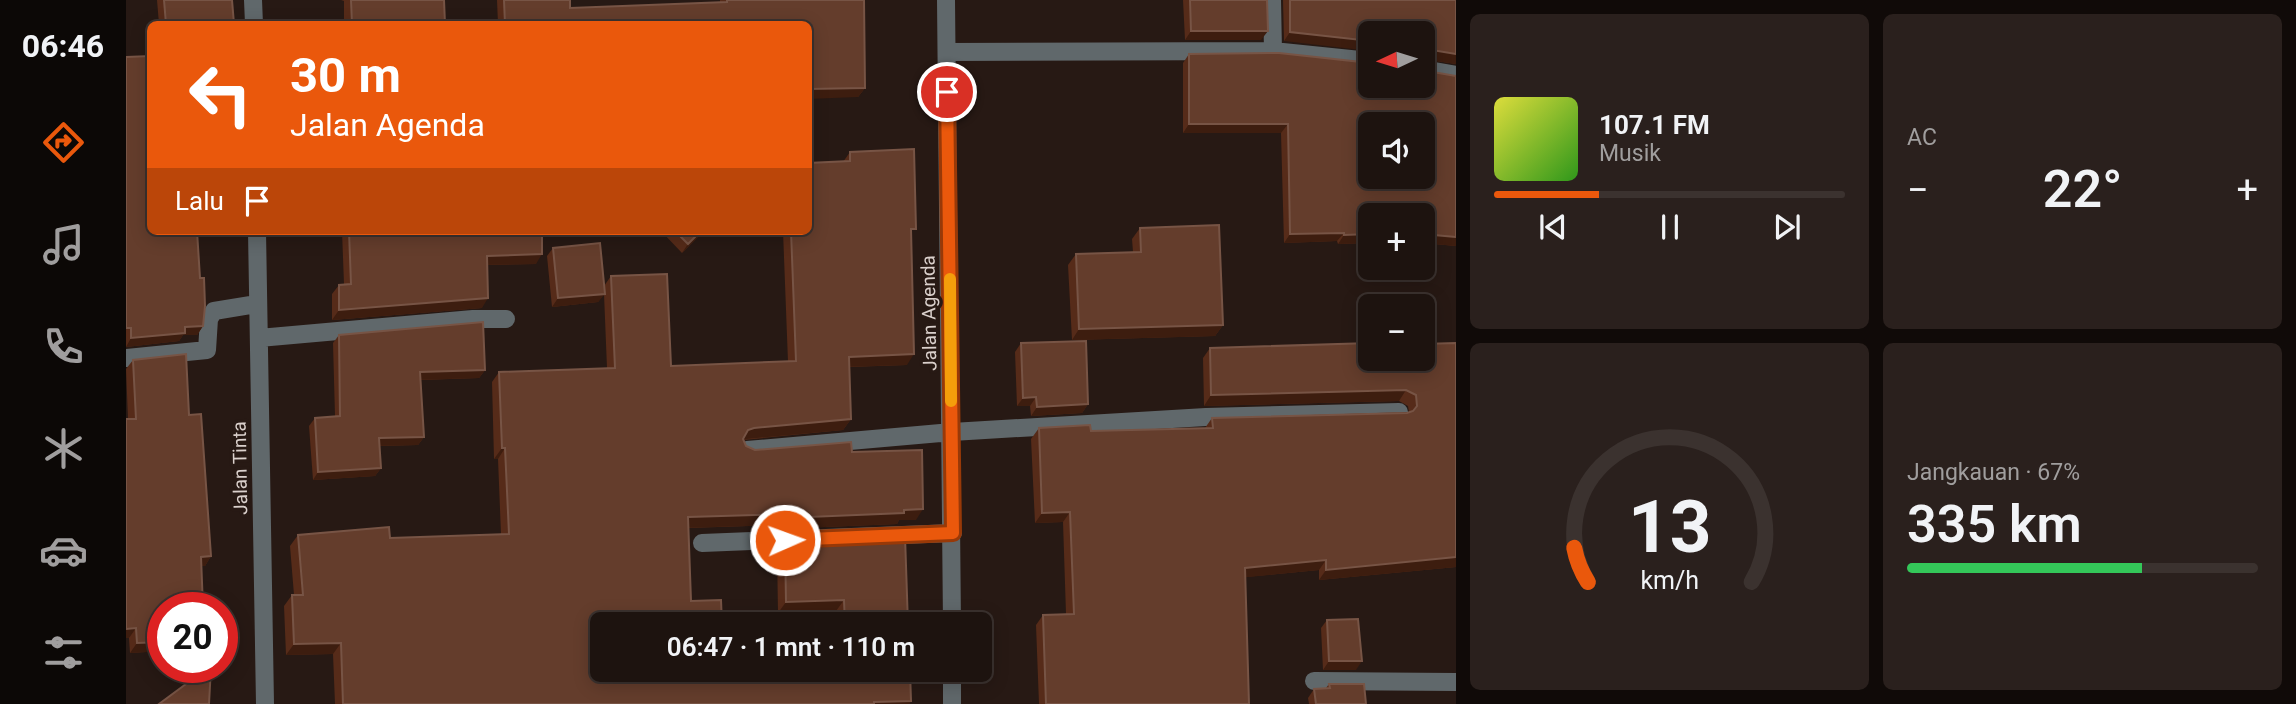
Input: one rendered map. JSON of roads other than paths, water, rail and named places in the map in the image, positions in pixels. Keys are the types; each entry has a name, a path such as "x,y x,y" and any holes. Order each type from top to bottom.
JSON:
{"street":[{"path":"253,0 254,21"},
{"name":"Jalan Agenda","path":"946,0 953,612"},
{"path":"1272,0 1273,51"},
{"path":"947,52 1273,51 1358,60"},
{"path":"1435,71 1456,75"},
{"name":"Jalan Tinta","path":"257,235 265,704"},
{"path":"126,358 207,350 209,319 214,311 257,304"},
{"path":"259,338 506,319"},
{"path":"747,450 952,432 1206,417 1399,412"},
{"path":"702,543 953,533"},
{"path":"1314,681 1456,682"},
{"path":"952,682 952,704"}]}
